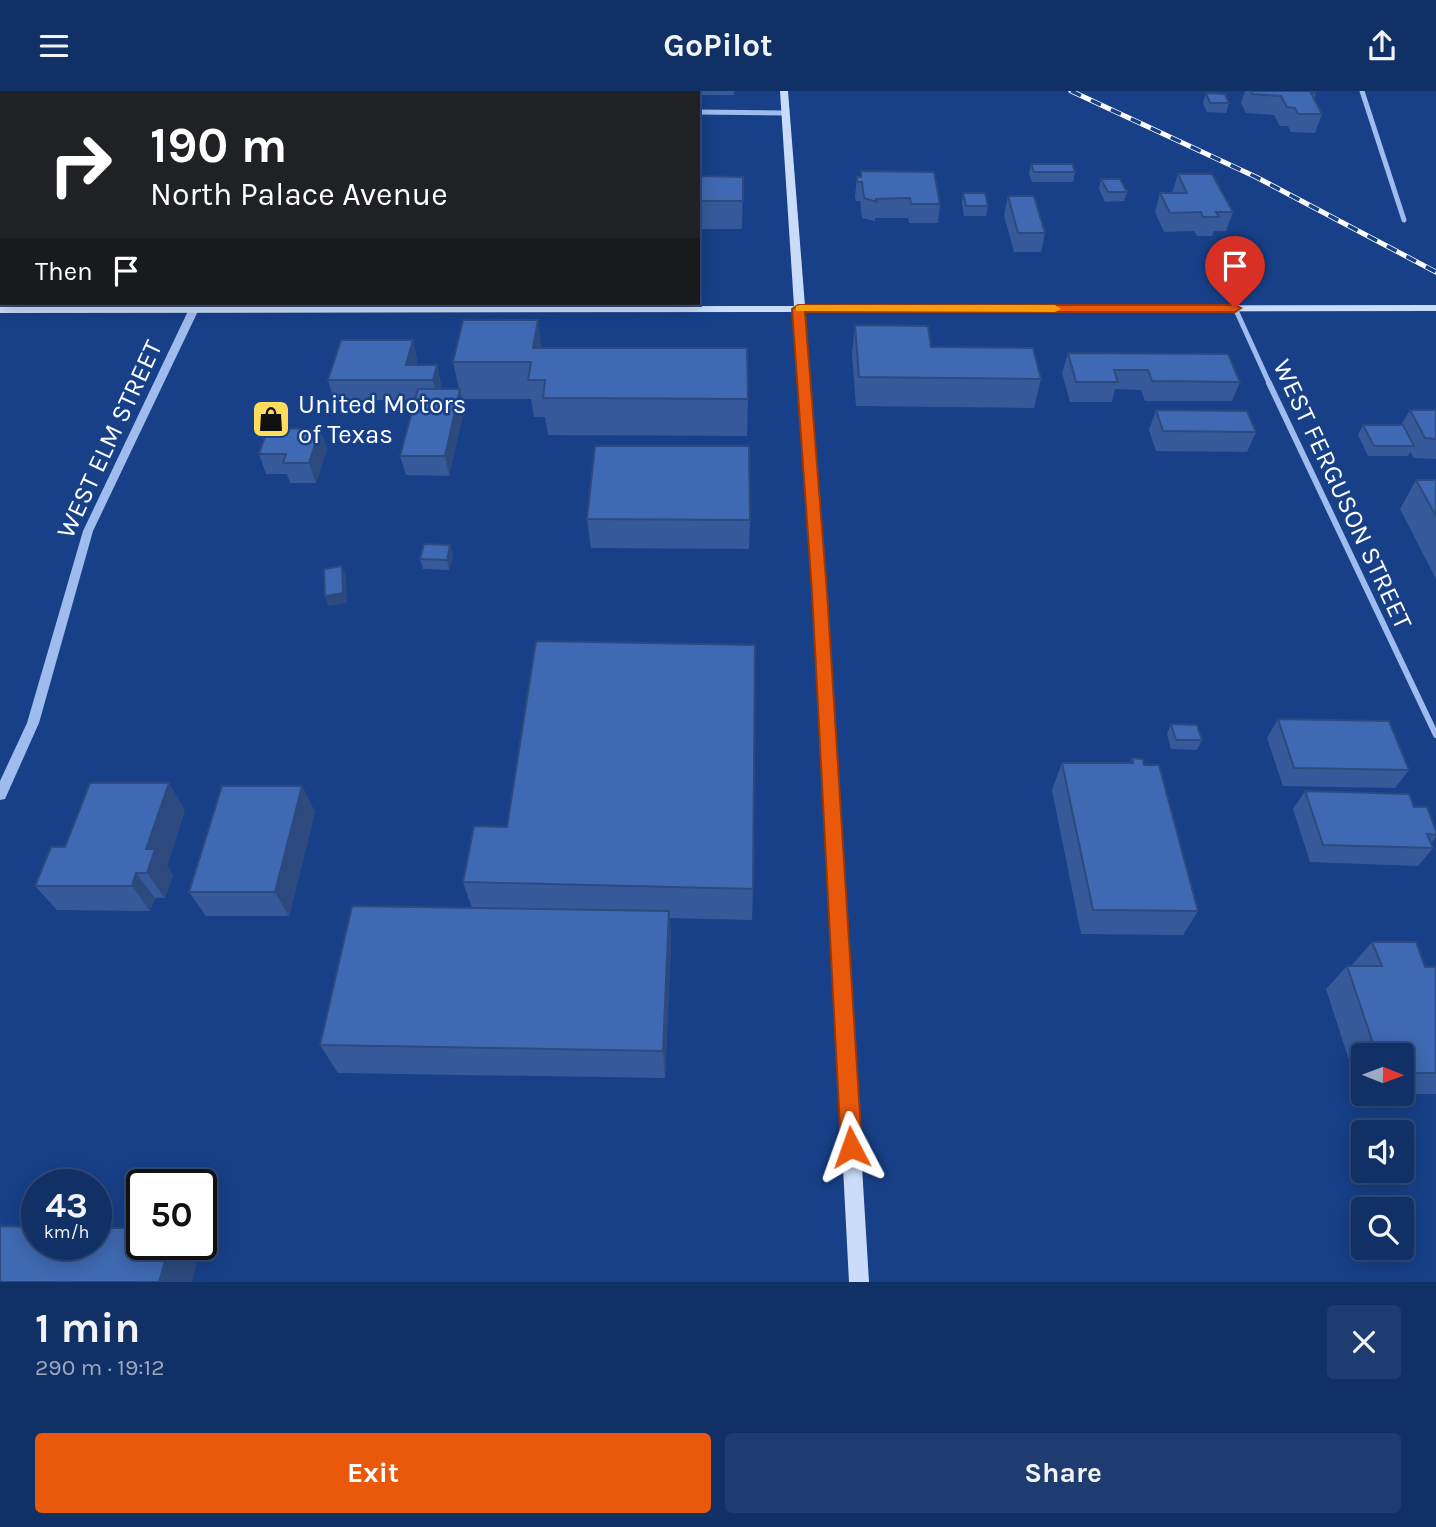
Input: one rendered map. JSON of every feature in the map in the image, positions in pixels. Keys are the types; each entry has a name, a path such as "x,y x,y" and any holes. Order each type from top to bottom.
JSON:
{"main road":[{"path":"783,91 820,592 826,742 859,1282"},
{"path":"0,310 197,306 1436,308"}],"street":[{"path":"1362,91 1404,221"},
{"path":"700,112 785,113"},
{"name":"WEST ELM STREET","path":"0,795 5,772 42,694 88,531 197,306"},
{"name":"WEST FERGUSON STREET","path":"1235,308 1436,734"}],"building":[{"path":"1251,91 1315,91 1316,93 1311,93 1322,114 1298,114 1295,108 1287,107 1281,96 1252,94"},
{"path":"1206,93 1225,94 1229,103 1210,103"},
{"path":"1031,164 1072,164 1075,172 1034,172"},
{"path":"861,171 934,172 940,204 911,204 910,198 876,199 877,202 864,198 862,182 857,182"},
{"path":"1178,174 1212,174 1233,212 1216,212 1219,217 1203,217 1201,212 1170,213 1160,193 1187,193"},
{"path":"700,176 743,177 743,201 700,201"},
{"path":"1101,179 1120,179 1127,192 1108,192"},
{"path":"963,193 985,193 988,206 966,206"},
{"path":"1008,196 1034,196 1045,233 1018,233"},
{"path":"463,320 538,320 533,348 747,348 748,399 543,398 545,380 528,380 531,362 453,362"},
{"path":"855,325 928,326 931,347 1033,348 1041,379 859,377"},
{"path":"341,340 413,340 406,365 437,365 433,380 328,380"},
{"path":"1068,353 1228,354 1240,382 1152,381 1148,370 1114,370 1118,382 1076,382"},
{"path":"418,389 460,389 445,456 400,456"},
{"path":"1156,410 1247,411 1256,432 1163,431"},
{"path":"1410,410 1436,410 1436,439 1425,438"},
{"path":"1363,425 1403,425 1414,446 1374,446"},
{"path":"268,428 320,429 309,463 283,463 286,454 259,454"},
{"path":"595,446 749,446 750,520 587,519"},
{"path":"1416,480 1436,480 1436,516"},
{"path":"424,544 450,545 447,560 420,559"},
{"path":"342,566 343,593 325,596 324,569"},
{"path":"536,641 755,645 753,889 463,882 474,826 507,827"},
{"path":"1278,719 1389,721 1409,770 1294,768"},
{"path":"1171,724 1197,725 1202,740 1176,740"},
{"path":"1132,758 1143,759 1144,765 1159,765 1198,911 1093,910 1062,763 1133,763"},
{"path":"90,783 169,783 146,849 155,849 147,873 136,873 132,886 35,886 51,847 65,847"},
{"path":"222,786 302,786 275,892 189,892"},
{"path":"1305,791 1409,794 1414,807 1427,807 1436,831 1436,835 1427,834 1433,848 1323,845"},
{"path":"352,906 669,911 663,1051 320,1045"},
{"path":"1372,942 1416,942 1425,967 1436,967 1436,1073 1414,1073 1414,1043 1373,1043 1347,966 1382,966"},
{"path":"0,1226 21,1227 21,1260 112,1260 112,1228 126,1228 126,1260 165,1260 159,1282 0,1282"}],"railway":[{"path":"1071,91 1256,177 1436,272"}],"slow traffic":[{"path":"800,309 1055,309"}],"place":[{"name":"United Motors of Texas","path":"271,419"}],"route":[{"path":"851,1147 826,742 820,592 798,309 1235,308"}]}
